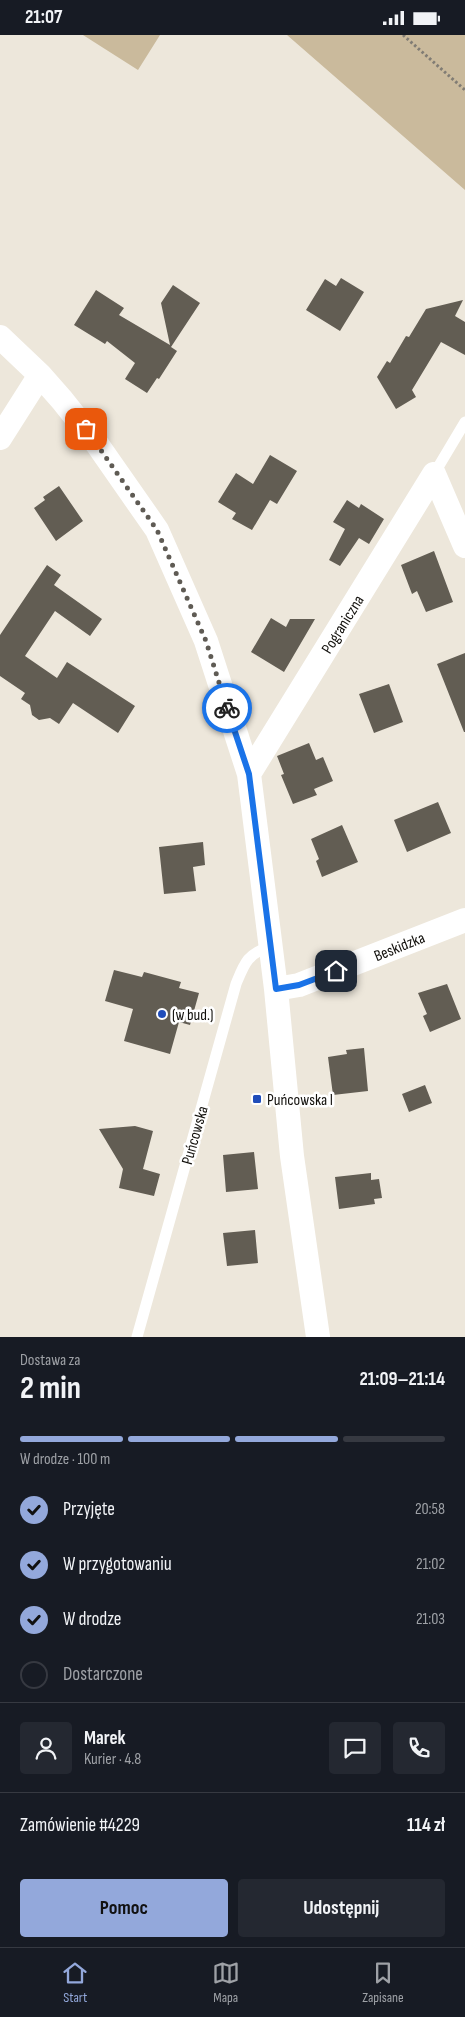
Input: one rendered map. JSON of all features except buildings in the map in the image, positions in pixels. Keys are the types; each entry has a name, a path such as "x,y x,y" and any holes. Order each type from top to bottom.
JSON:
{"street":[{"path":"0,337 40,375 97,444 157,530 206,641 249,774 276,989 292,1156 318,1337"},
{"path":"0,438 40,375"},
{"path":"434,474 465,546"},
{"name":"Pograniczna","path":"249,774 434,474"},
{"name":"Beskidzka","path":"276,989 299,985 465,920"}],"lane":[{"name":"Pograniczna","path":"434,474 465,422"},
{"name":"Puńcowska","path":"137,1337 236,984 243,966 253,953 270,946"}],"path":[{"path":"403,35 465,90"}],"shaded area":[{"path":"83,35 160,35 138,70"},
{"path":"287,35 465,35 465,190"}],"way so far":[{"path":"86,429 157,530 206,641 227,708"}],"place":[{"name":"(w bud.)","path":"162,1014"},
{"name":"Puńcowska I","path":"257,1099"}],"route":[{"path":"227,708 249,774 276,989 299,985 336,971"}]}
